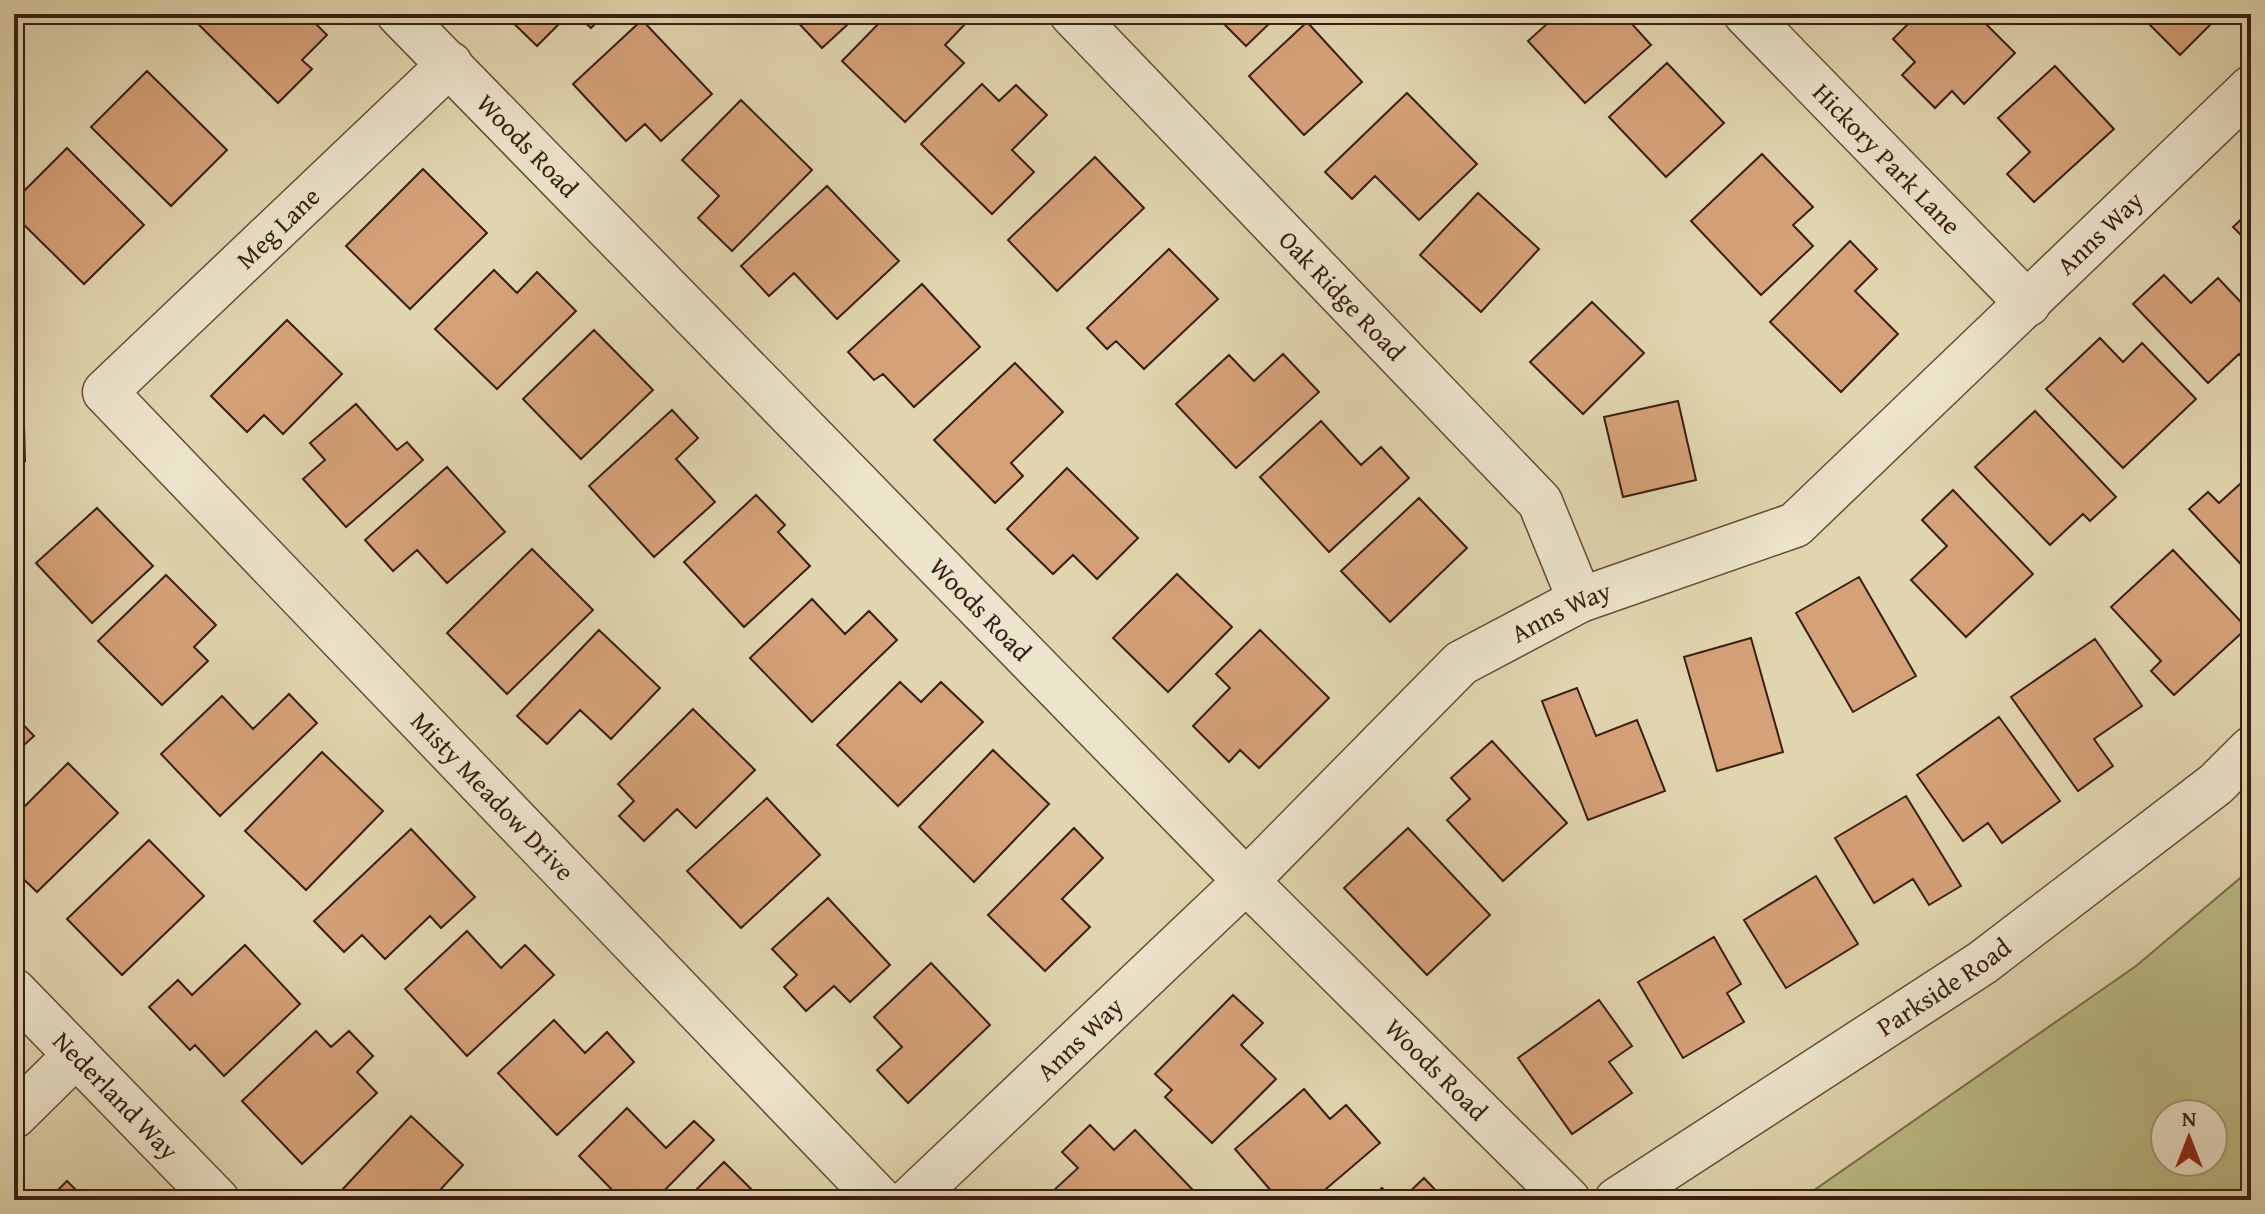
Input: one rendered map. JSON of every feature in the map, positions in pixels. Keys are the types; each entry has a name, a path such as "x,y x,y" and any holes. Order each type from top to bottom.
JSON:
{"street":[{"name":"Woods Road","path":"399,14 1246,881 1568,1200"},
{"name":"Oak Ridge Road","path":"1072,14 1540,502 1580,600"},
{"name":"Hickory Park Lane","path":"1746,14 2028,304"},
{"name":"Meg Lane","path":"105,392 450,64"},
{"name":"Anns Way","path":"910,1200 1246,881 1461,663 1580,600 1795,525 2251,88"},
{"name":"Misty Meadow Drive","path":"105,392 880,1200"},
{"name":"Parkside Road","path":"1617,1200 1982,963 2216,784 2251,749"},
{"name":"Nederland Way","path":"14,991 217,1200"},
{"path":"14,1116 76,1055"}],"green space":[{"path":"2251,869 2251,1200 1800,1200 2136,966"}],"building":[{"path":"188,14 306,14 327,35 302,60 312,69 278,103"},
{"path":"504,14 569,14 537,46"},
{"path":"576,14 605,14 591,28"},
{"path":"790,14 859,14 822,48"},
{"path":"888,14 956,14 966,23 945,45 964,63 905,122 842,61"},
{"path":"1214,14 1279,14 1246,46"},
{"path":"1558,14 1623,14 1651,45 1585,103 1528,41"},
{"path":"1918,14 1976,14 2015,53 1964,104 1952,91 1935,108 1902,75 1915,62 1893,39"},
{"path":"2139,14 2221,14 2180,55"},
{"path":"642,20 712,94 661,141 645,124 626,141 573,84"},
{"path":"1307,22 1362,82 1304,135 1249,76"},
{"path":"1667,63 1724,123 1666,177 1609,117"},
{"path":"2055,66 2114,129 2034,202 2007,174 2030,152 1998,118"},
{"path":"147,71 227,150 171,206 91,127"},
{"path":"982,84 999,101 1016,85 1047,115 1012,150 1034,172 992,214 921,144"},
{"path":"1407,93 1477,164 1419,220 1375,176 1352,199 1325,172"},
{"path":"741,100 812,170 732,251 698,218 719,196 682,160"},
{"path":"67,148 144,225 84,284 14,215 14,201"},
{"path":"1762,154 1813,207 1793,225 1813,246 1761,295 1691,221"},
{"path":"1095,157 1144,208 1057,291 1008,240"},
{"path":"423,169 487,233 410,309 346,246"},
{"path":"827,186 899,261 837,319 794,273 769,296 741,266"},
{"path":"1478,193 1539,249 1481,312 1420,255"},
{"path":"2251,210 2251,245 2233,227"},
{"path":"1850,241 1877,269 1855,291 1898,334 1841,392 1770,322"},
{"path":"1169,249 1218,299 1144,369 1116,341 1107,349 1087,328"},
{"path":"494,270 517,293 537,272 576,311 497,389 435,329"},
{"path":"2164,275 2191,303 2218,278 2251,313 2251,367 2239,354 2208,383 2133,304"},
{"path":"922,284 980,347 914,407 883,374 874,380 848,352"},
{"path":"1592,302 1644,353 1583,414 1530,362"},
{"path":"287,320 342,374 283,434 264,415 247,432 211,396"},
{"path":"594,330 653,390 581,459 523,399"},
{"path":"2100,338 2123,362 2142,343 2196,399 2123,468 2046,389"},
{"path":"1283,354 1319,392 1236,468 1176,404 1229,355 1254,381"},
{"path":"1015,363 1063,412 1011,463 1023,476 995,503 934,440"},
{"path":"1678,401 1696,480 1623,497 1604,417"},
{"path":"356,404 397,450 407,442 423,460 346,527 303,479 325,460 310,443"},
{"path":"672,410 698,438 676,459 715,502 654,557 589,486"},
{"path":"2035,411 2116,497 2090,521 2083,514 2050,545 1975,467"},
{"path":"1321,421 1361,465 1381,447 1409,478 1329,552 1260,477"},
{"path":"14,425 24,425 25,461 14,462"},
{"path":"447,467 505,532 447,583 417,550 393,571 365,540"},
{"path":"1067,468 1138,538 1097,579 1073,555 1053,574 1007,529"},
{"path":"2251,474 2251,575 2189,509 2208,492 2219,503"},
{"path":"1953,490 2033,574 1966,637 1911,580 1947,546 1922,520"},
{"path":"756,495 785,525 778,532 810,566 744,627 684,562"},
{"path":"1419,498 1467,548 1390,622 1341,571"},
{"path":"97,508 153,566 92,623 36,563"},
{"path":"532,549 593,610 507,694 447,633"},
{"path":"2173,550 2247,628 2174,695 2151,671 2161,661 2111,607"},
{"path":"1177,574 1232,627 1168,692 1113,638"},
{"path":"166,575 216,625 194,647 208,661 162,705 98,641"},
{"path":"1859,577 1916,676 1853,712 1796,613"},
{"path":"812,599 845,634 869,611 897,640 812,722 750,658"},
{"path":"599,630 660,688 611,739 580,710 547,744 517,716"},
{"path":"1260,630 1329,698 1259,768 1240,750 1229,762 1193,726 1230,688 1216,674"},
{"path":"1751,638 1783,752 1717,771 1684,657"},
{"path":"2095,639 2142,706 2094,739 2113,766 2078,791 2011,697"},
{"path":"900,682 921,702 941,682 983,722 898,806 837,745"},
{"path":"1577,688 1596,736 1637,720 1665,791 1588,820 1542,701"},
{"path":"289,694 317,723 220,816 161,754 222,696 253,729"},
{"path":"693,709 755,770 696,828 677,809 644,841 619,816 634,801 618,784"},
{"path":"14,715 34,736 14,754"},
{"path":"1999,717 2060,801 2002,843 1988,823 1963,841 1917,775"},
{"path":"1492,741 1567,823 1503,881 1447,820 1470,799 1451,778"},
{"path":"993,750 1049,804 974,882 919,827"},
{"path":"322,752 383,811 306,890 245,831"},
{"path":"68,763 118,813 37,892 14,870 14,817"},
{"path":"1906,796 1961,886 1929,905 1913,879 1874,903 1835,838"},
{"path":"767,798 820,855 741,928 687,871"},
{"path":"1074,828 1103,858 1062,899 1090,927 1045,971 988,915"},
{"path":"1408,828 1490,915 1427,975 1344,888"},
{"path":"411,829 475,897 441,928 430,916 385,959 362,935 344,952 314,921"},
{"path":"149,840 204,896 122,975 67,919"},
{"path":"1816,876 1858,944 1786,988 1744,920"},
{"path":"828,898 890,965 850,1002 834,986 806,1011 784,987 797,975 772,949"},
{"path":"467,931 501,968 525,945 554,975 467,1056 405,989"},
{"path":"1714,937 1741,984 1727,993 1744,1022 1683,1058 1638,982"},
{"path":"245,945 300,1004 224,1076 195,1045 190,1050 149,1007 178,980 192,995"},
{"path":"931,963 990,1025 908,1103 877,1070 902,1047 874,1017"},
{"path":"1233,995 1263,1023 1241,1045 1276,1079 1212,1143 1165,1097 1172,1090 1155,1074"},
{"path":"1599,1000 1632,1046 1609,1062 1632,1093 1572,1134 1518,1058"},
{"path":"554,1020 585,1053 607,1032 634,1062 557,1135 498,1073"},
{"path":"316,1031 331,1047 349,1031 373,1056 357,1072 377,1093 302,1164 242,1101"},
{"path":"1304,1089 1330,1119 1346,1105 1380,1143 1313,1200 1279,1200 1235,1149"},
{"path":"627,1108 666,1148 694,1121 714,1140 655,1200 622,1200 579,1156"},
{"path":"411,1116 463,1165 431,1200 351,1200 341,1191"},
{"path":"1090,1125 1114,1150 1135,1130 1192,1189 1181,1200 1062,1200 1053,1191 1078,1168 1062,1152"},
{"path":"724,1162 762,1200 686,1200"},
{"path":"1424,1178 1445,1200 1401,1200"},
{"path":"67,1181 86,1200 48,1200"},
{"path":"1382,1188 1394,1200 1369,1200"}]}
